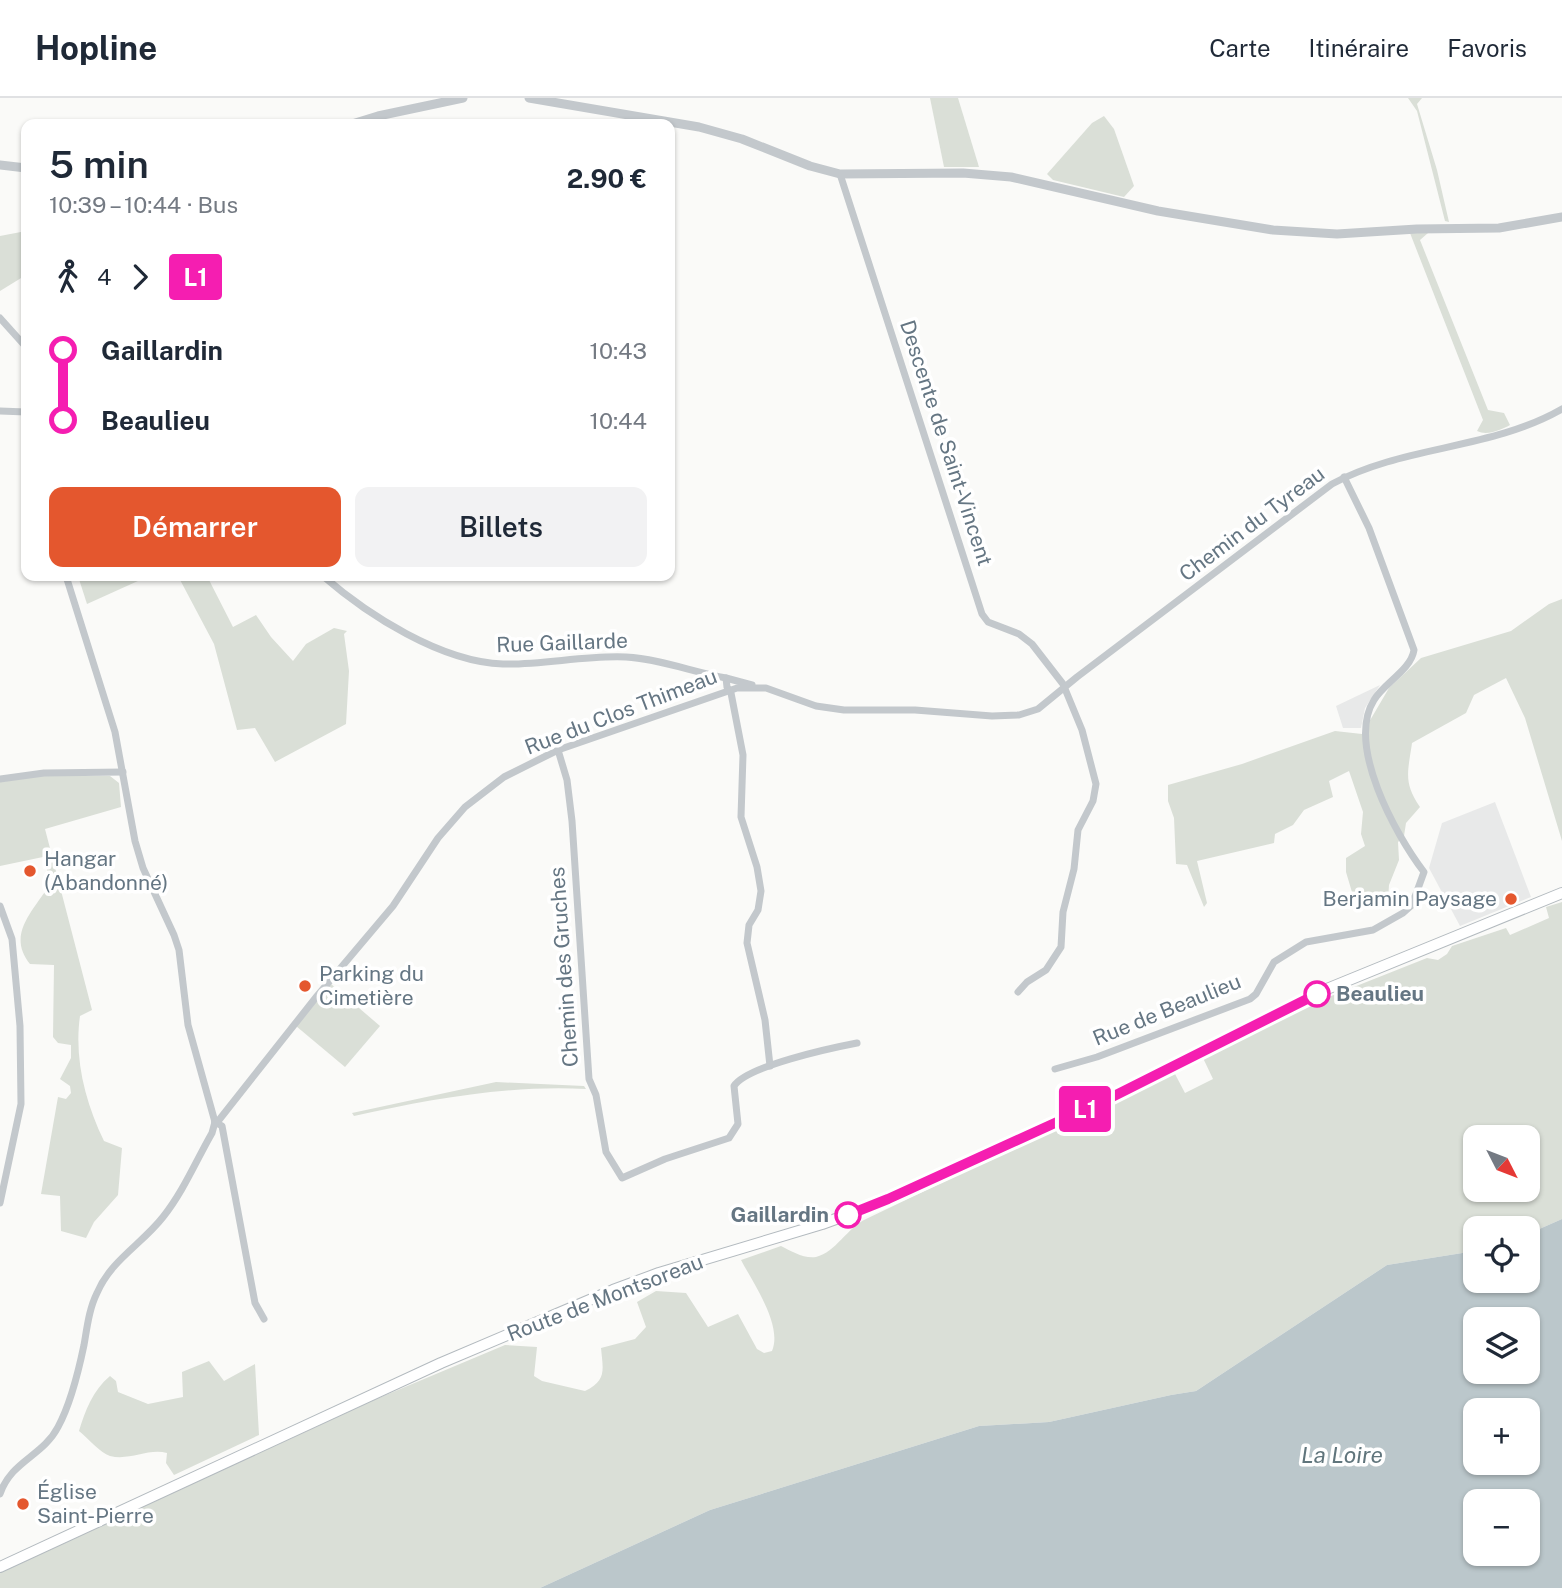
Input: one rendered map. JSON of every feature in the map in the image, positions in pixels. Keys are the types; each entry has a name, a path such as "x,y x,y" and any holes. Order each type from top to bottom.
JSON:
{"main road":[{"name":"Route de Montsoreau","path":"0,1567 441,1363 602,1295 659,1273 822,1224 888,1199 1133,1086 1322,991 1562,893"}],"street":[{"path":"368,119 463,98"},
{"path":"529,98 652,119"},
{"path":"675,123 742,139 810,166 841,174 963,173 1011,177 1172,213 1261,229 1307,233 1499,228 1562,217"},
{"path":"0,165 21,167"},
{"name":"Descente de Saint-Vincent","path":"841,174 982,614 988,622 1019,634 1032,644 1065,687 1082,730 1096,784 1095,793 1078,830 1074,869 1063,912 1061,947 1046,970 1027,982 1018,992"},
{"path":"0,318 21,341"},
{"name":"Chemin du Tyreau","path":"1065,687 1315,495 1344,477 1395,458 1511,431 1562,409"},
{"path":"0,411 21,412"},
{"name":"Rue de Beaulieu","path":"1055,1069 1097,1057 1250,999 1260,988 1274,962 1306,942 1379,927 1410,907 1419,889 1424,872 1404,843 1380,790 1367,758 1364,734 1371,704 1382,688 1409,662 1414,650 1369,528 1344,477"},
{"path":"68,581 115,732 135,841 143,868 179,950 188,1025 215,1122 222,1126 255,1303 264,1319"},
{"name":"Rue Gaillarde","path":"329,581 377,616 443,649 475,660 504,664 600,657 637,658 756,686"},
{"path":"726,678 742,745 741,817 761,891 758,910 749,925 747,943 765,1020 770,1066 857,1043"},
{"name":"Rue du Clos Thimeau","path":"0,1494 6,1477 44,1446 60,1423 92,1306 106,1276 162,1219 212,1133 215,1122 393,906 438,838 465,807 504,777 558,750 729,690 756,686 816,706 844,710 915,710 992,716 1029,712 1046,704 1065,687"},
{"name":"Chemin des Gruches","path":"558,750 567,780 572,821 589,1079 596,1095 606,1152 622,1178 666,1159 729,1138 738,1124 734,1086 743,1076 770,1066"},
{"path":"0,779 44,773 123,772"},
{"path":"0,906 12,939 20,1027 21,1104 0,1203"}],"shaded area":[{"path":"930,98 958,98 979,167 944,167"},
{"path":"1408,98 1422,98 1417,104 1449,222 1445,221 1417,111"},
{"path":"1104,116 1114,129 1134,186 1124,197 1053,180 1047,174 1092,123"},
{"path":"21,232 21,278 0,291 0,236"},
{"path":"1410,233 1428,233 1420,240 1488,410 1504,413 1510,425 1489,433 1477,431 1483,420"},
{"path":"80,581 138,581 87,604"},
{"path":"181,581 210,581 233,627 256,615 271,637 293,661 306,644 334,628 347,631 344,634 349,671 346,724 275,762 255,728 237,730 214,644"},
{"path":"1562,599 1562,841 1525,718 1506,678 1474,695 1466,713 1412,743 1409,783 1420,807 1406,823 1404,836 1398,842 1399,860 1389,885 1388,900 1374,909 1357,909 1346,872 1346,858 1365,846 1361,834 1363,812 1349,771 1329,781 1333,797 1304,810 1293,825 1275,834 1274,843 1197,861 1207,903 1204,907 1187,865 1176,864 1174,818 1168,801 1168,785 1242,764 1335,731 1362,734 1389,688 1421,658 1511,631 1549,604"},
{"path":"1380,685 1365,708 1361,728 1343,728 1336,706"},
{"path":"41,776 110,776 119,783 121,807 45,829 92,1010 80,1016 80,1064 86,1095 104,1141 122,1148 118,1195 94,1222 86,1238 61,1231 60,1196 41,1194 58,1097 66,1099 71,1093 70,1086 60,1079 71,1058 71,1045 58,1043 53,1037 54,965 30,964 23,953 21,942 22,932 31,912 51,882 43,857 0,866 0,782"},
{"path":"1495,802 1531,897 1460,926 1429,868 1442,823"},
{"path":"1562,902 1562,1219 1540,1229 1540,1216 1463,1216 1463,1253 1387,1265 1196,1391 1049,1422 979,1426 710,1510 540,1588 0,1588 0,1573 374,1400 505,1345 537,1347 534,1376 542,1381 585,1391 597,1383 602,1374 601,1348 635,1339 646,1327 637,1302 656,1291 686,1293 708,1327 738,1314 757,1349 764,1353 772,1351 774,1341 770,1317 741,1260 781,1246 807,1257 816,1257 830,1250 866,1219 1175,1074 1185,1093 1213,1079 1203,1058 1316,1002 1427,958 1438,960 1447,954 1452,946 1506,928 1510,935 1549,918 1546,907"},
{"path":"331,984 380,1026 345,1067 296,1026"},
{"path":"496,1082 584,1086 586,1089 498,1091 354,1116 352,1113"},
{"path":"209,1361 224,1381 255,1364 259,1435 174,1475 166,1463 167,1453 110,1456 79,1431 94,1394 110,1376 116,1381 118,1392 148,1404 183,1397 182,1372"}],"water":[{"name":"La Loire","path":"1562,1219 1562,1588 540,1588 710,1510 979,1426 1049,1422 1196,1391 1387,1265 1463,1253 1463,1293 1540,1293 1540,1229"}],"bus line":[{"name":"L1","path":"848,1215 1112,1097 1317,994"}],"place":[{"name":"Hangar (Abandonné)","path":"30,871"},
{"name":"Berjamin Paysage","path":"1511,899"},
{"name":"Parking du Cimetière","path":"305,986"},
{"name":"Beaulieu","path":"1317,994"},
{"name":"Gaillardin","path":"848,1215"},
{"name":"Église Saint-Pierre","path":"23,1504"}]}
